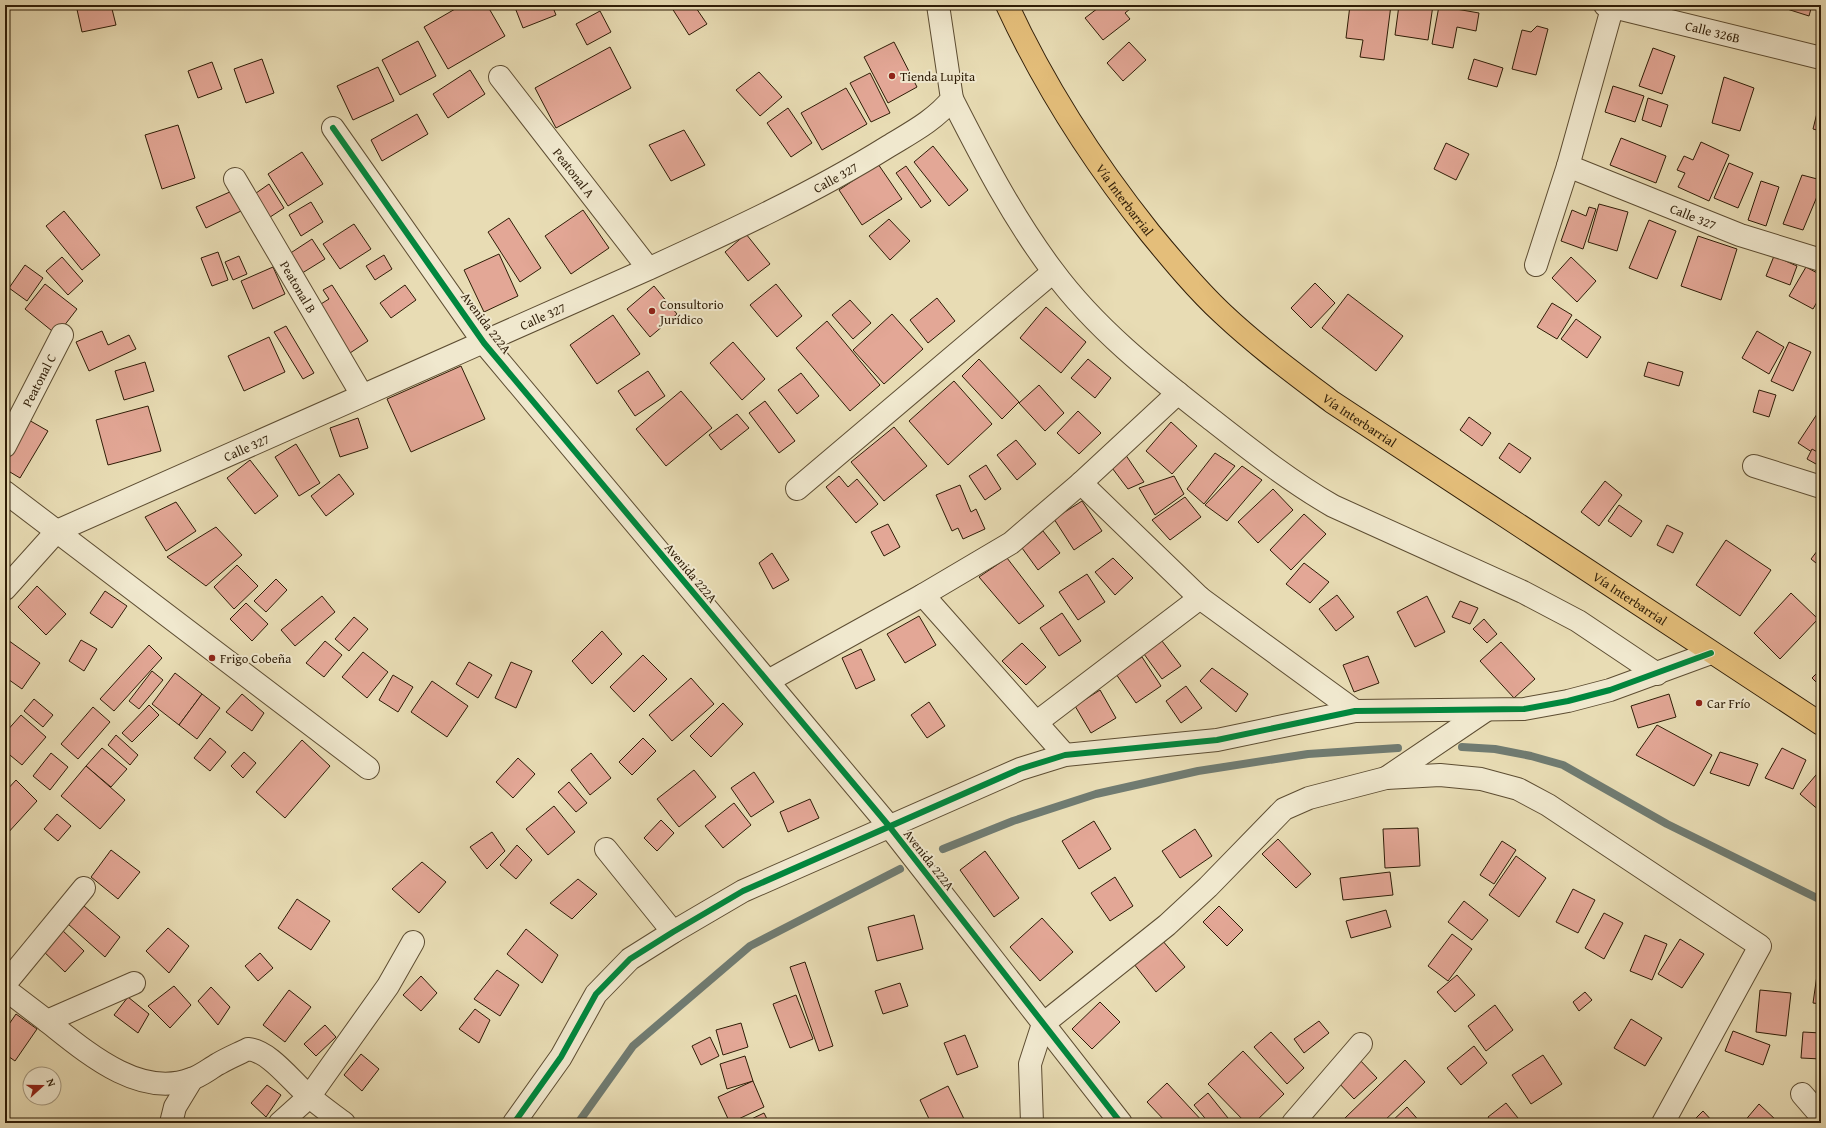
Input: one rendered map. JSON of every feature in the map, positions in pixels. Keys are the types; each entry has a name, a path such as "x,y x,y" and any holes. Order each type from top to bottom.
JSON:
{"main road":[{"name":"Vía Interbarrial","path":"1007,5 1050,86 1103,171 1173,262 1222,314 1260,346 1332,402 1821,724"}],"street":[{"path":"938,5 952,99 984,162 1053,272 1095,320 1178,393 1307,491 1333,506 1523,592 1578,621 1657,674"},
{"path":"1536,265 1568,166 1610,6"},
{"name":"Calle 326B","path":"1610,6 1821,58"},
{"name":"Peatonal A","path":"500,76 648,268"},
{"name":"Calle 327","path":"5,589 57,531 362,395 484,343 754,221 851,170 930,121 943,111 952,99"},
{"name":"Avenida 222A","path":"333,128 484,343 889,826 1121,1123"},
{"name":"Calle 327","path":"1568,166 1740,235 1821,260"},
{"name":"Peatonal B","path":"235,179 362,395"},
{"path":"797,489 1053,272"},
{"name":"Peatonal C","path":"5,446 62,335"},
{"path":"768,681 923,595 1011,543 1081,483 1178,393"},
{"path":"1754,466 1821,487"},
{"path":"1081,483 1200,598 1354,711"},
{"path":"5,492 368,768"},
{"path":"923,595 1065,755"},
{"path":"1037,722 1200,598"},
{"path":"514,1123 561,1057 596,994 630,959 743,891 1020,769 1065,755 1217,740 1354,711 1424,709 1485,711 1524,709 1568,701 1610,690 1711,653"},
{"path":"1386,778 1485,711"},
{"path":"1032,1123 1030,1064 1043,1024 1167,925 1208,887 1284,809 1310,798 1386,778 1440,775 1481,779 1518,789 1548,805 1760,946 1663,1123"},
{"path":"606,849 673,932"},
{"path":"5,984 84,888"},
{"path":"280,1123 309,1096 388,986 413,942"},
{"path":"48,1021 134,983"},
{"path":"5,989 90,1055 120,1072 146,1081 168,1082 192,1079 248,1049 256,1050 265,1055 309,1096 344,1123"},
{"path":"1293,1123 1361,1044"},
{"path":"170,1123 175,1106 192,1079"},
{"path":"1802,1094 1821,1116"}],"building":[{"path":"76,5 111,5 116,25 82,32"},
{"path":"462,5 487,5 505,36 448,69 424,27"},
{"path":"514,5 552,5 556,15 523,28"},
{"path":"670,5 694,5 707,24 689,35"},
{"path":"1102,5 1135,5 1125,13 1130,19 1103,40 1085,18"},
{"path":"1350,5 1391,5 1384,60 1360,57 1363,40 1346,38"},
{"path":"1399,5 1433,5 1428,40 1395,35"},
{"path":"1788,5 1812,5 1809,16 1787,9"},
{"path":"1439,6 1479,13 1476,31 1457,27 1453,48 1432,44"},
{"path":"600,11 611,32 587,45 576,24"},
{"path":"1537,26 1548,29 1536,75 1512,69 1522,30 1531,32"},
{"path":"418,41 436,76 400,95 382,60"},
{"path":"894,42 917,87 888,103 864,57"},
{"path":"1129,42 1146,60 1123,81 1107,63"},
{"path":"610,47 631,88 556,128 535,88"},
{"path":"1653,48 1675,56 1662,94 1639,86"},
{"path":"262,59 274,93 246,103 234,69"},
{"path":"1474,59 1503,68 1497,87 1468,79"},
{"path":"212,62 222,89 198,98 188,71"},
{"path":"378,67 394,101 353,120 337,86"},
{"path":"470,70 485,94 448,118 433,94"},
{"path":"759,72 782,97 760,116 736,90"},
{"path":"870,73 890,113 871,122 850,83"},
{"path":"1724,77 1754,88 1740,131 1712,123"},
{"path":"1613,86 1644,96 1635,122 1605,112"},
{"path":"846,88 867,124 822,150 801,113"},
{"path":"1821,97 1821,131 1813,129"},
{"path":"1648,98 1668,105 1661,127 1642,120"},
{"path":"788,108 812,143 791,157 767,123"},
{"path":"417,114 428,134 382,161 371,140"},
{"path":"178,125 195,178 162,189 145,135"},
{"path":"684,130 705,165 671,181 649,145"},
{"path":"1621,138 1666,156 1656,183 1610,165"},
{"path":"1701,142 1729,155 1709,201 1678,187 1685,173 1677,170 1684,156 1693,160"},
{"path":"1446,143 1469,154 1456,180 1434,169"},
{"path":"933,146 968,190 949,206 914,162"},
{"path":"302,152 323,184 288,206 268,174"},
{"path":"1729,163 1753,173 1738,208 1714,198"},
{"path":"878,164 902,199 862,225 839,190"},
{"path":"906,166 931,201 921,208 896,173"},
{"path":"1802,175 1821,180 1821,187 1803,230 1783,224"},
{"path":"1761,181 1779,187 1766,226 1748,220"},
{"path":"269,184 284,208 264,221 249,198"},
{"path":"232,191 241,211 206,228 196,207"},
{"path":"311,202 323,222 301,236 289,215"},
{"path":"1599,204 1628,212 1617,251 1588,242"},
{"path":"1589,207 1596,209 1583,249 1561,241 1572,210 1586,216"},
{"path":"583,210 609,248 571,274 545,236"},
{"path":"64,211 100,255 82,270 46,226"},
{"path":"509,218 541,268 520,282 488,232"},
{"path":"889,219 910,241 890,260 869,236"},
{"path":"1649,220 1676,231 1657,279 1629,268"},
{"path":"354,224 371,249 340,269 323,244"},
{"path":"746,234 770,264 748,281 725,252"},
{"path":"1698,236 1737,249 1721,300 1681,286"},
{"path":"312,239 325,259 299,275 286,256"},
{"path":"218,252 228,280 212,286 201,258"},
{"path":"499,254 518,296 484,312 464,270"},
{"path":"384,255 392,269 375,280 366,266"},
{"path":"239,256 247,274 233,280 225,262"},
{"path":"1774,256 1797,266 1790,285 1766,276"},
{"path":"62,257 83,281 68,295 46,271"},
{"path":"1571,257 1596,281 1577,302 1552,278"},
{"path":"25,265 43,278 27,301 9,288"},
{"path":"273,267 285,294 253,309 241,281"},
{"path":"1806,267 1821,275 1821,295 1813,309 1789,296"},
{"path":"1315,283 1335,303 1311,328 1291,308"},
{"path":"45,284 77,309 57,335 25,309"},
{"path":"776,284 802,316 777,337 750,305"},
{"path":"332,285 368,341 347,355 316,307 329,299 323,290"},
{"path":"405,285 416,300 391,318 380,303"},
{"path":"654,286 677,314 650,337 627,309"},
{"path":"1348,294 1403,336 1376,371 1322,328"},
{"path":"937,298 955,321 928,343 910,320"},
{"path":"850,300 871,323 853,339 832,315"},
{"path":"1552,303 1572,315 1557,339 1537,327"},
{"path":"1046,307 1086,342 1061,373 1020,338"},
{"path":"892,314 923,349 884,384 853,350"},
{"path":"613,315 640,354 597,384 570,345"},
{"path":"1576,319 1601,337 1587,358 1561,339"},
{"path":"827,321 880,385 850,411 796,348"},
{"path":"286,326 314,373 303,379 274,332"},
{"path":"102,331 108,345 129,335 136,349 89,371 76,342"},
{"path":"1757,331 1784,347 1769,374 1742,358"},
{"path":"269,337 285,372 244,391 228,356"},
{"path":"733,342 765,379 742,400 710,363"},
{"path":"1789,342 1811,352 1793,391 1771,381"},
{"path":"979,359 1019,402 1002,419 962,376"},
{"path":"1088,359 1111,378 1095,398 1071,378"},
{"path":"145,362 154,391 124,400 115,371"},
{"path":"1648,362 1683,372 1679,386 1644,376"},
{"path":"461,366 485,419 411,452 387,399"},
{"path":"648,371 665,396 635,416 618,391"},
{"path":"801,373 819,396 797,414 778,390"},
{"path":"954,381 992,424 948,465 909,421"},
{"path":"1039,385 1064,413 1045,431 1019,403"},
{"path":"1759,390 1776,395 1769,417 1753,412"},
{"path":"681,391 712,428 666,466 636,429"},
{"path":"765,401 795,441 779,453 749,413"},
{"path":"148,406 161,451 108,465 96,420"},
{"path":"1821,408 1821,458 1798,443"},
{"path":"1078,411 1101,433 1079,454 1057,433"},
{"path":"737,414 749,428 721,450 709,435"},
{"path":"1469,417 1491,433 1482,446 1460,430"},
{"path":"358,418 368,448 340,457 330,428"},
{"path":"27,419 48,431 20,478 5,469 5,456"},
{"path":"1171,422 1197,446 1172,474 1146,451"},
{"path":"894,427 927,466 884,501 851,462"},
{"path":"1016,440 1036,464 1017,480 997,455"},
{"path":"1509,443 1531,458 1520,473 1499,458"},
{"path":"296,444 320,483 299,496 275,457"},
{"path":"1812,449 1821,454 1816,464 1807,459"},
{"path":"1123,451 1144,482 1128,489 1106,460"},
{"path":"1215,453 1235,466 1204,504 1187,489"},
{"path":"250,460 278,496 255,514 227,478"},
{"path":"986,465 1001,489 985,500 969,476"},
{"path":"1242,466 1262,480 1227,521 1205,505"},
{"path":"339,474 354,494 326,516 311,496"},
{"path":"839,476 848,487 857,479 878,504 856,523 826,487"},
{"path":"1174,476 1184,494 1155,515 1139,488"},
{"path":"1605,481 1622,495 1599,526 1581,512"},
{"path":"960,485 971,512 976,509 985,529 963,539 958,528 952,531 936,495"},
{"path":"1273,489 1293,510 1258,543 1238,522"},
{"path":"1185,497 1201,517 1170,540 1152,520"},
{"path":"1082,501 1102,531 1074,550 1054,519"},
{"path":"176,502 196,531 166,551 145,517"},
{"path":"1619,505 1642,521 1631,537 1608,521"},
{"path":"1304,514 1326,534 1291,570 1270,550"},
{"path":"888,524 900,547 884,556 871,532"},
{"path":"1667,525 1683,533 1673,553 1657,545"},
{"path":"216,527 242,555 206,586 167,557"},
{"path":"1043,531 1060,553 1038,570 1022,548"},
{"path":"1726,540 1771,570 1740,616 1696,585"},
{"path":"1821,546 1821,567 1811,559"},
{"path":"772,553 789,580 773,589 759,563"},
{"path":"1007,558 1044,606 1019,624 979,577"},
{"path":"1113,558 1133,578 1115,595 1095,572"},
{"path":"1304,563 1329,582 1310,603 1286,584"},
{"path":"237,565 258,586 234,609 214,587"},
{"path":"1087,574 1105,602 1078,620 1059,592"},
{"path":"276,579 287,590 266,612 254,601"},
{"path":"37,586 66,614 46,635 18,607"},
{"path":"105,591 127,606 112,628 90,613"},
{"path":"1791,593 1818,619 1780,659 1754,633"},
{"path":"1337,595 1354,617 1336,631 1319,609"},
{"path":"322,596 335,612 295,646 281,630"},
{"path":"1427,596 1445,632 1415,647 1397,612"},
{"path":"1460,601 1478,608 1470,624 1452,617"},
{"path":"246,603 268,624 252,641 230,619"},
{"path":"1062,613 1081,641 1059,656 1040,628"},
{"path":"919,616 936,645 905,663 887,634"},
{"path":"354,617 368,629 349,651 335,639"},
{"path":"1484,619 1497,634 1487,643 1473,629"},
{"path":"602,631 622,654 592,684 572,661"},
{"path":"5,638 40,663 22,689 5,677"},
{"path":"81,640 97,649 84,671 69,661"},
{"path":"325,641 342,655 324,677 306,663"},
{"path":"1162,641 1181,666 1162,679 1144,654"},
{"path":"1501,642 1535,679 1514,698 1480,661"},
{"path":"1022,643 1046,667 1026,685 1002,661"},
{"path":"149,645 162,658 114,711 100,699"},
{"path":"861,649 875,680 856,689 842,658"},
{"path":"363,652 388,672 367,698 342,677"},
{"path":"643,655 667,679 634,712 610,687"},
{"path":"1368,656 1379,683 1354,692 1343,665"},
{"path":"1142,657 1161,686 1136,703 1116,674"},
{"path":"469,662 492,675 478,698 456,684"},
{"path":"511,662 532,671 516,708 495,698"},
{"path":"1212,668 1248,694 1236,712 1200,681"},
{"path":"1821,669 1821,687 1812,678"},
{"path":"152,671 163,680 139,709 129,701"},
{"path":"175,673 202,694 179,725 152,704"},
{"path":"393,675 413,687 398,712 379,700"},
{"path":"691,678 714,704 672,741 649,715"},
{"path":"432,681 468,706 447,737 411,712"},
{"path":"1186,686 1202,708 1181,723 1166,701"},
{"path":"1100,690 1116,718 1091,733 1075,706"},
{"path":"202,694 220,708 197,739 179,725"},
{"path":"242,694 264,713 252,731 226,712"},
{"path":"1669,694 1676,717 1638,728 1631,706"},
{"path":"34,699 53,715 43,727 24,711"},
{"path":"929,702 945,726 927,738 911,715"},
{"path":"723,703 743,724 711,757 690,736"},
{"path":"149,705 159,715 132,742 122,733"},
{"path":"93,707 110,722 78,759 61,744"},
{"path":"21,715 46,737 22,765 5,751 5,733"},
{"path":"1657,725 1712,755 1694,786 1636,755"},
{"path":"116,735 138,755 130,765 108,745"},
{"path":"210,738 226,752 210,771 194,758"},
{"path":"643,738 656,751 632,775 619,762"},
{"path":"302,740 330,766 285,818 256,792"},
{"path":"102,748 127,769 111,787 86,766"},
{"path":"1782,748 1806,760 1793,789 1765,778"},
{"path":"244,752 256,763 243,778 231,766"},
{"path":"1720,752 1758,764 1749,786 1710,773"},
{"path":"51,753 68,767 50,790 33,776"},
{"path":"591,753 611,778 590,795 571,770"},
{"path":"518,758 535,774 513,798 496,782"},
{"path":"86,766 125,800 100,829 61,796"},
{"path":"1821,769 1821,812 1800,794"},
{"path":"694,770 716,797 679,827 657,799"},
{"path":"754,772 774,802 751,817 731,788"},
{"path":"16,780 37,801 6,835 5,792"},
{"path":"569,782 587,803 576,812 558,792"},
{"path":"810,799 819,818 788,832 780,812"},
{"path":"734,803 751,825 723,848 705,826"},
{"path":"554,806 575,832 548,855 526,829"},
{"path":"57,814 71,826 58,841 44,829"},
{"path":"661,820 674,833 657,851 644,838"},
{"path":"1094,821 1111,849 1079,869 1062,841"},
{"path":"1418,828 1420,866 1385,868 1383,829"},
{"path":"1195,829 1212,856 1180,878 1162,851"},
{"path":"492,832 505,851 487,869 470,847"},
{"path":"1278,839 1311,874 1296,888 1262,854"},
{"path":"1502,841 1516,850 1494,884 1480,875"},
{"path":"517,845 532,860 516,879 500,865"},
{"path":"111,850 140,872 118,899 91,877"},
{"path":"985,851 1019,898 994,917 960,870"},
{"path":"1516,856 1546,878 1519,917 1489,895"},
{"path":"422,862 446,882 419,913 392,889"},
{"path":"1390,872 1393,895 1343,900 1340,878"},
{"path":"1115,877 1133,906 1110,921 1091,893"},
{"path":"578,879 597,894 572,919 550,903"},
{"path":"1573,889 1595,900 1578,933 1556,922"},
{"path":"297,899 330,921 311,950 278,928"},
{"path":"1464,901 1488,920 1472,940 1448,922"},
{"path":"84,906 120,937 105,957 68,924"},
{"path":"1219,906 1243,930 1227,946 1203,922"},
{"path":"1386,910 1391,927 1351,938 1346,921"},
{"path":"1604,913 1623,923 1604,959 1585,948"},
{"path":"914,915 923,949 877,961 868,927"},
{"path":"1042,918 1073,952 1040,981 1010,947"},
{"path":"60,928 84,951 65,972 40,948"},
{"path":"168,928 189,946 169,973 146,951"},
{"path":"526,929 558,955 542,983 507,954"},
{"path":"1452,934 1472,949 1448,981 1428,966"},
{"path":"1645,935 1667,944 1652,980 1630,971"},
{"path":"1680,939 1704,954 1682,988 1658,974"},
{"path":"1162,940 1185,967 1156,992 1134,964"},
{"path":"260,953 273,968 258,981 245,966"},
{"path":"805,962 833,1046 819,1051 790,967"},
{"path":"1818,968 1821,968 1821,1004 1813,1003"},
{"path":"497,970 519,985 500,1016 474,999"},
{"path":"1457,975 1475,995 1455,1012 1437,992"},
{"path":"421,976 437,993 421,1011 403,995"},
{"path":"900,983 908,1006 883,1014 875,991"},
{"path":"174,986 191,1005 170,1028 148,1006"},
{"path":"211,987 230,1007 218,1025 198,1001"},
{"path":"289,990 311,1007 285,1042 263,1025"},
{"path":"1760,990 1791,993 1786,1036 1756,1032"},
{"path":"1585,992 1592,1000 1579,1011 1573,1002"},
{"path":"796,995 813,1039 790,1048 773,1004"},
{"path":"128,997 149,1014 138,1033 114,1015"},
{"path":"1100,1002 1120,1022 1092,1049 1072,1029"},
{"path":"1495,1005 1513,1030 1486,1051 1468,1026"},
{"path":"475,1009 490,1020 479,1043 459,1029"},
{"path":"16,1014 37,1029 15,1061 5,1054 5,1030"},
{"path":"1631,1019 1662,1038 1645,1066 1614,1048"},
{"path":"1319,1021 1329,1033 1304,1053 1294,1039"},
{"path":"741,1023 748,1047 723,1055 716,1030"},
{"path":"325,1025 336,1037 316,1056 304,1044"},
{"path":"1733,1031 1770,1045 1763,1065 1725,1051"},
{"path":"1271,1032 1304,1068 1287,1084 1254,1047"},
{"path":"1803,1032 1821,1033 1821,1059 1801,1058"},
{"path":"965,1035 978,1067 957,1075 944,1043"},
{"path":"710,1037 719,1056 701,1065 692,1046"},
{"path":"1474,1046 1487,1063 1461,1085 1447,1068"},
{"path":"1243,1051 1284,1094 1254,1123 1246,1123 1208,1084"},
{"path":"361,1054 379,1069 362,1091 344,1075"},
{"path":"1543,1055 1562,1084 1531,1104 1512,1075"},
{"path":"745,1056 753,1081 727,1089 720,1064"},
{"path":"1358,1058 1377,1078 1354,1099 1336,1080"},
{"path":"1405,1060 1425,1082 1382,1123 1349,1123 1345,1118"},
{"path":"1818,1067 1821,1067 1821,1103 1819,1103"},
{"path":"753,1081 764,1107 730,1123 718,1097"},
{"path":"1167,1083 1204,1123 1167,1123 1147,1102"},
{"path":"267,1085 281,1095 266,1117 251,1103"},
{"path":"948,1086 965,1121 961,1123 931,1123 920,1100"},
{"path":"1208,1093 1232,1123 1209,1123 1194,1105"},
{"path":"1506,1103 1522,1123 1492,1123 1488,1117"},
{"path":"1759,1104 1777,1121 1775,1123 1743,1123"},
{"path":"1407,1107 1421,1123 1390,1123"},
{"path":"1703,1111 1714,1123 1691,1123"},
{"path":"764,1113 769,1123 743,1123"}],"waterway":[{"path":"1462,747 1495,749 1531,756 1563,765 1667,824 1821,900"},
{"path":"943,849 1013,821 1096,794 1198,771 1308,754 1398,748"},
{"path":"578,1123 633,1046 750,946 900,869"}],"cycle path":[{"path":"333,128 484,343 889,826 1121,1123"},
{"path":"514,1123 561,1057 596,994 630,959 743,891 1020,769 1065,755 1217,740 1355,711 1524,709 1568,701 1610,690 1711,653"}],"place":[{"name":"Tienda Lupita","path":"892,76"},
{"name":"Consultorio Jurídico","path":"652,311"},
{"name":"Frigo Cobeña","path":"212,658"},
{"name":"Car Frío","path":"1699,703"}]}
